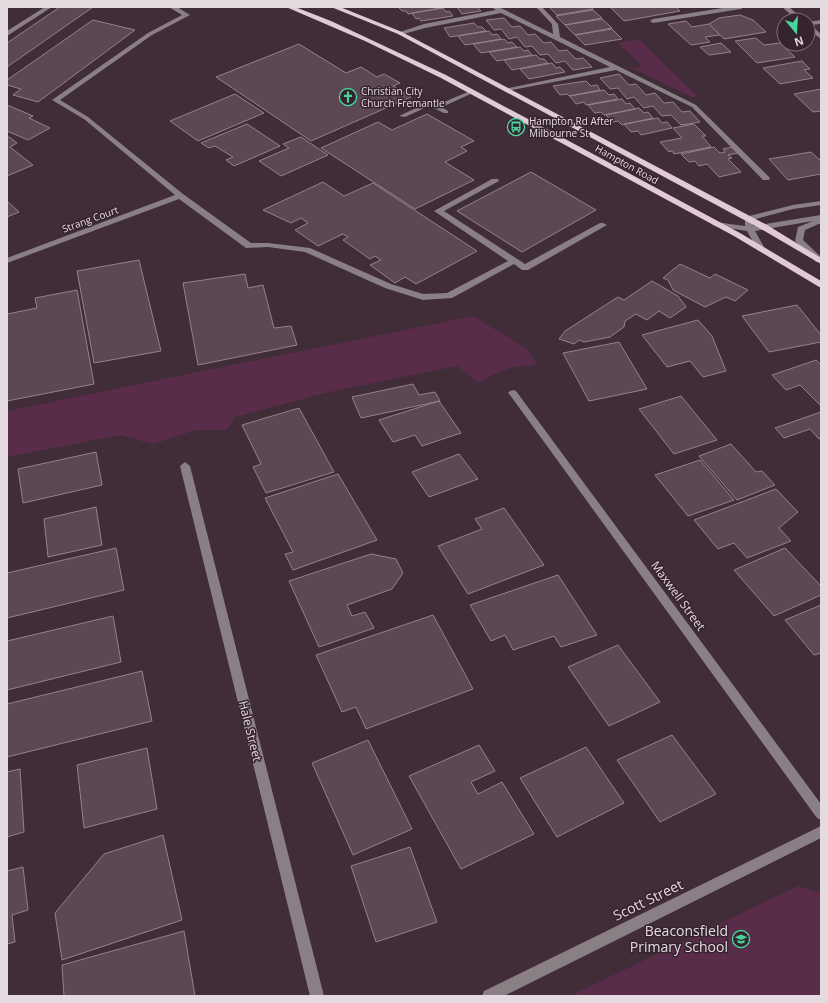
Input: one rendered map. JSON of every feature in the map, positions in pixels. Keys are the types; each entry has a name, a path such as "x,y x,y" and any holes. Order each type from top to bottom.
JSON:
{"main road":[{"name":"Hampton Road","path":"289,7 322,19 384,46 760,247 821,285"},
{"name":"Hampton Road","path":"334,7 400,33 509,90 748,219 821,262"}],"street":[{"path":"7,34 48,7"},
{"path":"172,7 187,15 150,34 55,100 86,118 180,196 249,246 268,245 307,250 388,286 422,297 449,296 514,261"},
{"path":"494,7 694,106 766,178"},
{"path":"539,7 555,24 557,38"},
{"path":"653,21 741,7"},
{"path":"400,33 424,26 502,11"},
{"path":"509,90 616,68"},
{"path":"437,107 472,92"},
{"path":"403,116 429,104 446,112"},
{"path":"495,181 438,211 524,268 603,225"},
{"name":"Strang Court","path":"7,260 180,196"},
{"path":"760,247 750,229 748,219 793,207 821,203"},
{"path":"715,224 750,229 764,228 821,217"},
{"path":"821,220 801,229 799,241 821,262"},
{"name":"Maxwell Street","path":"513,393 821,814"},
{"name":"Hale Street","path":"184,466 317,996"},
{"name":"Scott Street","path":"489,996 821,832"}],"shaded area":[{"path":"639,39 698,97 692,97 632,68 642,66 618,43"},
{"path":"473,316 527,349 537,365 506,369 493,374 479,383 457,366 325,393 235,417 227,430 196,430 153,444 120,435 7,457 7,411"},
{"name":"Beaconsfield Primary School","path":"798,886 821,893 821,996 570,996"}],"building":[{"path":"60,7 93,7 7,67 7,43"},
{"path":"398,7 440,8 408,14 406,11 402,11"},
{"path":"457,7 477,7 481,11 462,14"},
{"path":"549,7 591,7 593,9 557,15"},
{"path":"610,7 676,7 680,11 624,21"},
{"path":"443,8 446,12 449,11 453,16 421,21 419,18 416,19 412,13"},
{"path":"593,10 602,18 565,25 556,16"},
{"path":"740,15 753,20 766,32 724,39 709,24 719,18"},
{"path":"504,18 512,27 520,26 528,35 535,34 544,43 551,42 559,51 567,50 576,59 583,58 592,67 573,70 565,61 556,63 548,54 540,55 532,46 525,47 517,37 509,39 501,29 494,30 486,20"},
{"path":"602,19 612,28 575,35 565,25"},
{"path":"93,20 135,30 38,102 13,95 21,89 7,85 7,80"},
{"path":"686,21 692,27 709,24 720,35 705,37 710,42 691,45 668,24"},
{"path":"474,23 486,31 450,37 444,28"},
{"path":"612,29 622,39 585,45 575,35"},
{"path":"489,31 492,35 497,34 501,39 465,45 458,36"},
{"path":"756,38 764,45 776,44 776,52 790,52 795,57 757,63 735,41"},
{"path":"504,39 508,43 512,42 517,47 481,53 473,44"},
{"path":"721,43 731,52 709,55 700,47"},
{"path":"299,44 346,73 361,67 377,77 384,74 400,83 393,86 411,97 311,141 216,77"},
{"path":"520,47 524,51 528,50 532,55 497,61 489,52"},
{"path":"536,55 548,63 512,70 504,60"},
{"path":"802,61 810,69 804,70 813,78 780,84 763,68"},
{"path":"552,63 556,68 560,67 565,72 529,79 520,69"},
{"path":"619,74 629,85 636,84 646,95 655,93 664,103 673,102 682,112 690,111 700,122 681,125 671,115 662,116 653,106 644,108 634,97 627,99 618,88 610,89 600,78"},
{"path":"586,81 591,86 597,85 600,90 569,96 567,94 560,95 553,86"},
{"path":"821,89 821,111 813,112 794,94"},
{"path":"604,90 609,95 614,94 618,99 586,105 584,102 576,104 570,96"},
{"path":"235,94 264,113 198,141 170,121"},
{"path":"622,99 626,104 630,103 635,109 604,115 601,112 595,113 588,105"},
{"path":"7,105 33,116 29,118 50,128 28,140 7,131"},
{"path":"639,108 644,113 648,112 653,118 622,125 618,121 612,122 606,115"},
{"path":"427,114 474,141 461,147 467,151 445,162 474,180 415,209 321,148 378,122 392,130"},
{"path":"658,118 662,123 667,122 672,128 641,135 638,131 631,132 624,124"},
{"path":"247,124 280,146 234,166 226,160 233,157 215,146 209,148 201,143"},
{"path":"694,124 706,136 702,136 711,147 674,154 672,151 669,152 660,142 682,138 673,128"},
{"path":"7,137 17,143 10,147 33,165 7,176"},
{"path":"301,137 328,155 281,176 259,161 289,148 283,144"},
{"path":"714,147 720,153 725,152 723,149 732,147 738,153 728,155 732,158 728,159 741,172 719,177 707,164 699,166 695,161 689,162 681,154"},
{"path":"811,152 821,161 821,174 788,180 769,159"},
{"path":"531,172 596,210 522,252 457,211"},
{"path":"323,182 344,196 373,183 477,251 416,284 405,277 395,283 370,265 381,260 375,256 370,259 343,240 348,237 343,234 318,246 295,230 308,223 301,218 291,223 263,210"},
{"path":"7,201 19,212 7,217"},
{"path":"139,260 161,351 94,363 77,271"},
{"path":"680,264 710,278 715,274 748,290 735,301 726,297 705,307 673,290 668,280 663,278"},
{"path":"245,274 248,288 263,285 274,328 291,326 297,345 198,365 183,283"},
{"path":"652,281 678,296 686,307 670,318 659,311 647,320 636,314 625,321 624,327 610,337 584,342 579,340 574,344 559,339 565,331 618,297 624,300"},
{"path":"77,290 94,384 7,401 7,314 37,308 35,298"},
{"path":"797,305 821,335 821,342 769,352 742,316"},
{"path":"698,320 712,336 726,371 703,377 690,361 667,367 642,335"},
{"path":"619,342 647,389 589,401 563,353"},
{"path":"816,360 821,365 821,406 800,385 786,390 772,375"},
{"path":"413,384 419,395 435,392 440,401 361,418 352,397"},
{"path":"681,396 717,440 674,454 639,409"},
{"path":"439,401 461,433 422,446 415,435 393,442 379,420"},
{"path":"299,408 334,472 266,493 253,467 261,464 242,425"},
{"path":"821,412 821,438 819,439 810,429 784,438 775,428"},
{"path":"731,444 756,472 762,471 775,485 737,500 699,456"},
{"path":"96,452 102,485 23,503 18,469"},
{"path":"459,454 478,479 429,497 412,472"},
{"path":"700,460 734,500 688,516 655,475"},
{"path":"338,474 377,540 293,570 285,554 293,552 265,498"},
{"path":"776,489 798,512 779,528 791,541 747,558 734,543 718,549 694,520"},
{"path":"96,507 102,545 48,557 44,519"},
{"path":"504,508 544,565 468,594 438,546 482,529 475,519"},
{"path":"116,548 124,590 7,618 7,573"},
{"path":"785,548 821,586 821,595 774,616 734,570"},
{"path":"371,554 396,559 403,573 392,589 347,605 352,616 365,612 374,628 319,647 289,581"},
{"path":"558,575 597,635 561,647 554,636 513,650 505,635 491,641 470,605"},
{"path":"821,605 821,653 814,655 785,620"},
{"path":"433,615 473,689 366,729 356,707 342,712 316,655"},
{"path":"113,616 121,662 7,690 7,641"},
{"path":"618,645 660,702 609,726 568,667"},
{"path":"142,671 152,721 7,757 7,704"},
{"path":"672,735 716,794 660,822 617,760"},
{"path":"368,740 412,829 353,855 312,763"},
{"path":"479,745 495,771 471,782 478,794 502,782 534,834 461,869 409,776"},
{"path":"586,747 624,803 557,837 520,778"},
{"path":"147,748 157,809 84,828 77,765"},
{"path":"20,769 24,832 7,837 7,772"},
{"path":"163,835 182,920 62,960 55,913 104,854"},
{"path":"410,847 437,922 376,942 351,866"},
{"path":"23,867 28,910 12,915 15,942 7,944 7,871"},
{"path":"184,931 195,996 64,996 62,965"}],"place":[{"name":"Christian City Church Fremantle","path":"348,97"},
{"name":"Hampton Rd After Milbourne St","path":"516,127"},
{"name":"Beaconsfield Primary School","path":"741,939"}]}
